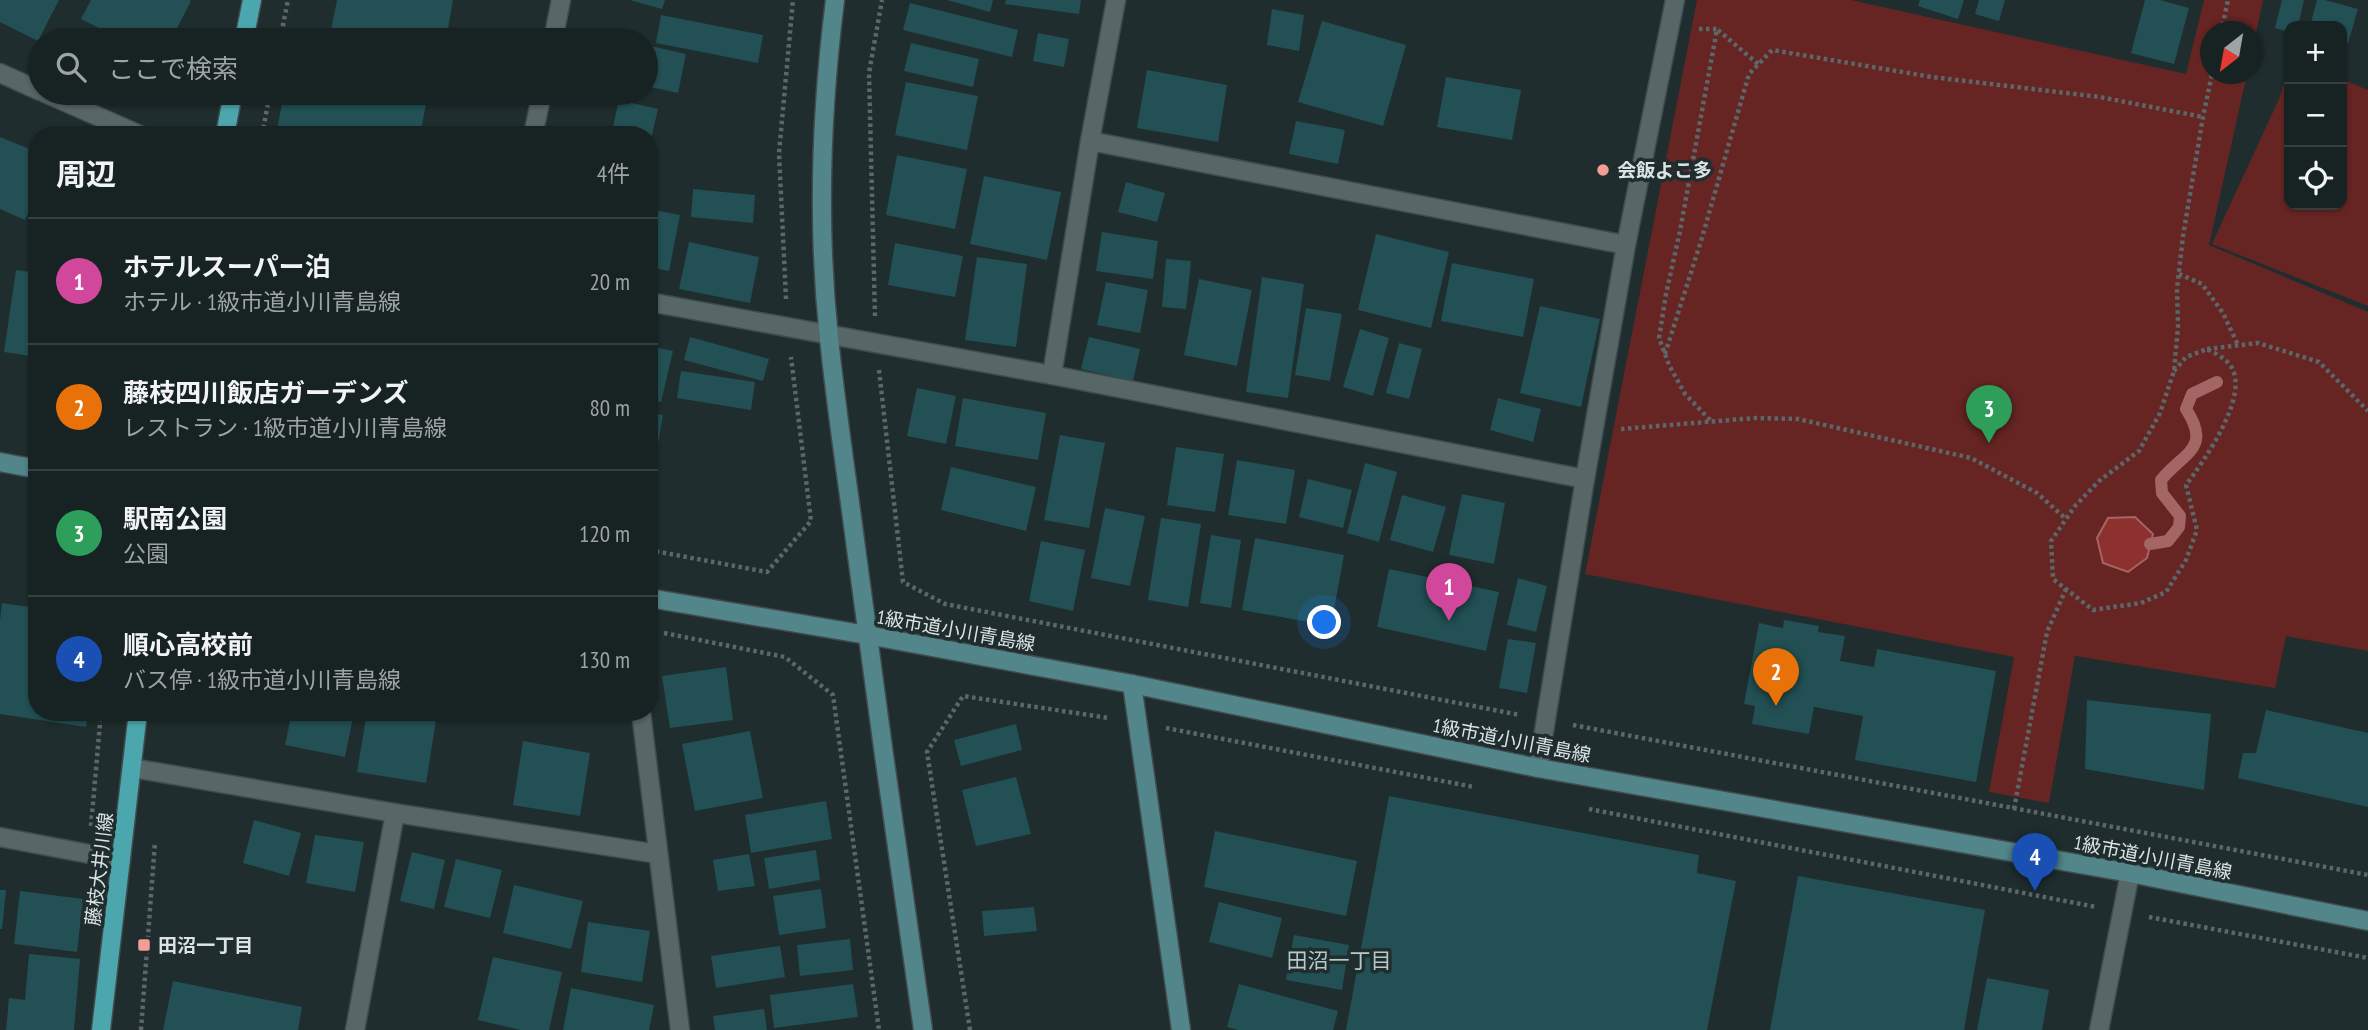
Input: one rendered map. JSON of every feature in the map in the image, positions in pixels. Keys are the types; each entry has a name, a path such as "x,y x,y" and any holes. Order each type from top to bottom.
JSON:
{"main road":[{"path":"246,28 252,0"},
{"path":"227,126 231,105"},
{"name":"藤枝大井川線","path":"102,1030 137,721"}],"street":[{"path":"555,28 561,0"},
{"path":"835,0 830,43 822,222 829,336 867,635 923,1030"},
{"path":"1052,375 1116,0"},
{"path":"1538,768 1626,245 1675,0"},
{"path":"0,73 28,85"},
{"path":"72,105 120,126"},
{"path":"535,126 539,105"},
{"path":"1090,141 1626,245"},
{"path":"658,304 1052,375 1585,479"},
{"path":"0,463 28,468"},
{"name":"1級市道小川青島線","path":"658,600 1132,684 1538,768 2130,873 2368,921"},
{"path":"1132,684 1181,1030"},
{"path":"642,721 681,1030"},
{"path":"132,768 658,854"},
{"path":"361,1029 395,813"},
{"path":"0,837 121,860"},
{"path":"2099,1030 2130,873"}],"path":[{"path":"282,28 288,0"},
{"path":"786,299 779,153 793,0"},
{"path":"882,0 869,73 876,344 903,582 945,604 2368,875"},
{"path":"2223,21 2228,0"},
{"path":"1670,28 1717,29 1758,64"},
{"path":"1712,422 1685,394 1660,338 1717,29"},
{"path":"1665,354 1701,242 1749,74 1772,50 1932,77 2100,97 2203,117"},
{"path":"2207,349 2230,365 2236,379 2223,429 2186,485 2197,530 2186,560 2166,592 2141,603 2093,610 2053,579 2051,541 2075,506 2099,481 2139,451 2160,413 2174,371 2179,274 2210,84"},
{"path":"264,126 268,105"},
{"path":"2179,274 2202,284 2223,313 2238,345"},
{"path":"2174,371 2186,358 2207,349 2258,343 2319,362 2368,411"},
{"path":"658,552 766,572 811,521 790,352"},
{"path":"1593,431 1755,418 1798,419 1971,458 2037,493 2066,519"},
{"path":"2014,809 2047,632 2066,589"},
{"path":"663,633 786,657 834,695 879,1030"},
{"path":"970,1030 927,752 963,696 1138,723 1479,788"},
{"path":"1589,810 2368,958"},
{"path":"141,1030 155,840"}],"shaded area":[{"path":"1697,0 1851,0 2186,74 2204,0 2263,0 2259,21 2200,21 2200,84 2245,84 2209,245 2368,312 2368,651 2286,636 2275,688 2075,656 2049,803 1989,792 2014,657 1585,574"},
{"path":"2347,81 2368,90 2368,306 2212,244 2284,84 2284,210 2347,210"},
{"path":"2135,517 2153,534 2147,558 2128,572 2103,563 2097,538 2108,518"}],"building":[{"path":"0,0 59,0 45,28 28,28 28,36 0,22"},
{"path":"91,0 191,1 177,28 99,28 81,19"},
{"path":"337,0 453,0 448,28 331,28"},
{"path":"630,0 665,0 662,9"},
{"path":"947,0 993,0 990,12"},
{"path":"1006,0 1081,0 1079,14 1005,4"},
{"path":"1920,0 1964,0 1958,19 1918,6"},
{"path":"1979,0 2005,0 1999,21 1975,14"},
{"path":"2145,0 2160,0 2189,8 2174,64 2131,53"},
{"path":"2282,0 2304,0 2299,21 2284,21 2284,31 2275,28"},
{"path":"2317,0 2358,9 2348,43 2347,21 2311,21"},
{"path":"910,3 1018,30 1012,57 903,30"},
{"path":"1272,9 1304,15 1299,51 1267,45"},
{"path":"661,15 763,35 758,63 658,43"},
{"path":"1322,21 1406,45 1383,126 1298,102"},
{"path":"1038,33 1069,39 1064,67 1033,61"},
{"path":"911,43 979,59 973,87 904,71"},
{"path":"658,48 686,54 678,93 658,89"},
{"path":"1147,70 1227,85 1218,142 1137,128"},
{"path":"1446,77 1521,90 1512,140 1437,127"},
{"path":"906,82 978,96 967,150 895,135"},
{"path":"282,105 426,105 422,126 278,126"},
{"path":"618,105 641,105 658,109 654,126 613,126"},
{"path":"1296,121 1345,130 1338,164 1289,154"},
{"path":"0,137 28,148 28,213 25,220 0,209"},
{"path":"897,155 967,169 955,229 886,215"},
{"path":"984,176 1061,192 1047,260 970,244"},
{"path":"1126,182 1165,193 1157,222 1118,212"},
{"path":"693,189 755,195 753,223 691,217"},
{"path":"658,211 680,215 669,271 658,269"},
{"path":"1102,232 1158,241 1153,279 1096,271"},
{"path":"1376,234 1449,252 1431,328 1358,310"},
{"path":"689,242 759,257 750,303 679,289"},
{"path":"895,243 963,256 955,297 888,285"},
{"path":"977,257 1027,264 1016,347 965,340"},
{"path":"1166,259 1191,261 1186,309 1162,307"},
{"path":"1452,263 1534,279 1523,337 1441,321"},
{"path":"16,270 28,272 28,356 4,352"},
{"path":"1262,277 1304,284 1288,398 1246,392"},
{"path":"1199,279 1252,290 1237,366 1184,355"},
{"path":"1106,282 1148,290 1140,333 1097,325"},
{"path":"1540,306 1600,319 1581,407 1520,393"},
{"path":"1306,308 1342,314 1330,381 1295,375"},
{"path":"1360,329 1389,338 1373,396 1343,387"},
{"path":"690,337 769,359 763,381 684,360"},
{"path":"1089,337 1140,349 1133,381 1081,369"},
{"path":"1399,343 1422,349 1409,399 1386,393"},
{"path":"658,348 673,351 661,402 658,402"},
{"path":"681,371 755,382 751,410 677,398"},
{"path":"917,388 956,396 946,444 907,436"},
{"path":"963,398 1046,413 1038,460 955,446"},
{"path":"1498,398 1541,409 1533,442 1490,430"},
{"path":"658,414 663,415 658,444"},
{"path":"1060,435 1105,443 1089,528 1044,520"},
{"path":"1176,447 1224,454 1215,512 1167,505"},
{"path":"1237,460 1295,470 1286,524 1228,515"},
{"path":"1365,463 1397,472 1379,542 1347,533"},
{"path":"951,467 1036,487 1026,531 941,510"},
{"path":"1308,479 1352,490 1343,528 1299,517"},
{"path":"1462,494 1505,503 1494,564 1449,555"},
{"path":"1402,495 1446,507 1433,552 1390,540"},
{"path":"1105,508 1145,516 1130,586 1091,578"},
{"path":"1161,518 1201,524 1188,607 1148,600"},
{"path":"1211,535 1241,540 1231,608 1200,603"},
{"path":"1255,538 1344,555 1331,626 1242,610"},
{"path":"1041,541 1085,550 1073,611 1029,601"},
{"path":"1389,569 1499,592 1486,651 1377,627"},
{"path":"1518,578 1547,586 1536,632 1507,625"},
{"path":"2,603 28,607 28,718 0,714"},
{"path":"1784,620 1819,626 1818,632 1845,636 1840,661 1874,667 1877,649 1996,671 1976,782 1855,760 1863,716 1814,707 1809,734 1752,724 1755,706 1744,704 1759,623 1783,628"},
{"path":"1508,639 1536,643 1527,693 1499,688"},
{"path":"726,667 733,720 670,728 662,676"},
{"path":"2087,700 2211,714 2204,790 2085,769"},
{"path":"2266,710 2368,733 2368,807 2238,778 2243,753 2256,753"},
{"path":"46,721 87,721 86,727"},
{"path":"290,721 352,721 345,757 285,745"},
{"path":"366,721 436,721 426,783 357,772"},
{"path":"1016,724 1022,750 961,766 954,740"},
{"path":"750,731 763,798 695,811 682,744"},
{"path":"523,741 590,753 580,816 513,805"},
{"path":"1016,777 1031,834 976,846 962,790"},
{"path":"1389,796 1699,855 1697,873 1736,881 1707,1030 1346,1030"},
{"path":"826,801 832,839 751,853 745,815"},
{"path":"254,820 301,833 289,876 243,863"},
{"path":"1215,831 1357,861 1346,916 1204,887"},
{"path":"315,835 364,842 355,892 306,883"},
{"path":"816,850 820,880 769,889 764,858"},
{"path":"412,852 445,860 434,909 400,901"},
{"path":"749,854 755,886 718,891 713,860"},
{"path":"456,859 502,870 490,918 444,907"},
{"path":"1798,876 1985,910 1964,1030 1770,1030"},
{"path":"514,885 583,901 571,949 503,933"},
{"path":"821,889 826,928 779,935 773,896"},
{"path":"0,890 6,890 2,929 0,929"},
{"path":"20,891 83,899 77,952 14,944"},
{"path":"1219,902 1282,918 1272,958 1209,942"},
{"path":"1034,907 1037,931 984,936 982,911"},
{"path":"588,922 650,931 642,982 581,972"},
{"path":"1294,935 1349,945 1342,990 1286,980"},
{"path":"850,939 853,970 800,976 797,945"},
{"path":"780,946 785,977 716,988 711,956"},
{"path":"29,954 80,959 74,1030 6,1030 9,998 25,1000"},
{"path":"493,957 562,972 549,1030 521,1030 478,1020"},
{"path":"1987,978 2049,990 2042,1030 1977,1030"},
{"path":"173,981 302,1007 298,1030 163,1030"},
{"path":"853,984 858,1017 774,1028 770,995"},
{"path":"1239,984 1338,1011 1333,1030 1238,1030 1227,1027"},
{"path":"571,988 654,1005 649,1030 563,1030"},
{"path":"764,1009 767,1030 715,1030 713,1016"}],"waterway":[{"path":"2150,544 2168,541 2179,527 2180,516 2162,493 2161,480 2186,456 2196,442 2193,422 2186,409 2192,394 2217,382"}],"place":[{"name":"会飯よこ多","path":"1603,170"},
{"name":"駅南公園","path":"1989,443"},
{"name":"ホテルスーパー泊","path":"1449,621"},
{"name":"藤枝四川飯店ガーデンズ","path":"1776,706"},
{"name":"順心高校前","path":"2035,891"},
{"name":"田沼一丁目","path":"144,945"}],"district":[{"name":"田沼一丁目","path":"1339,961"}]}
